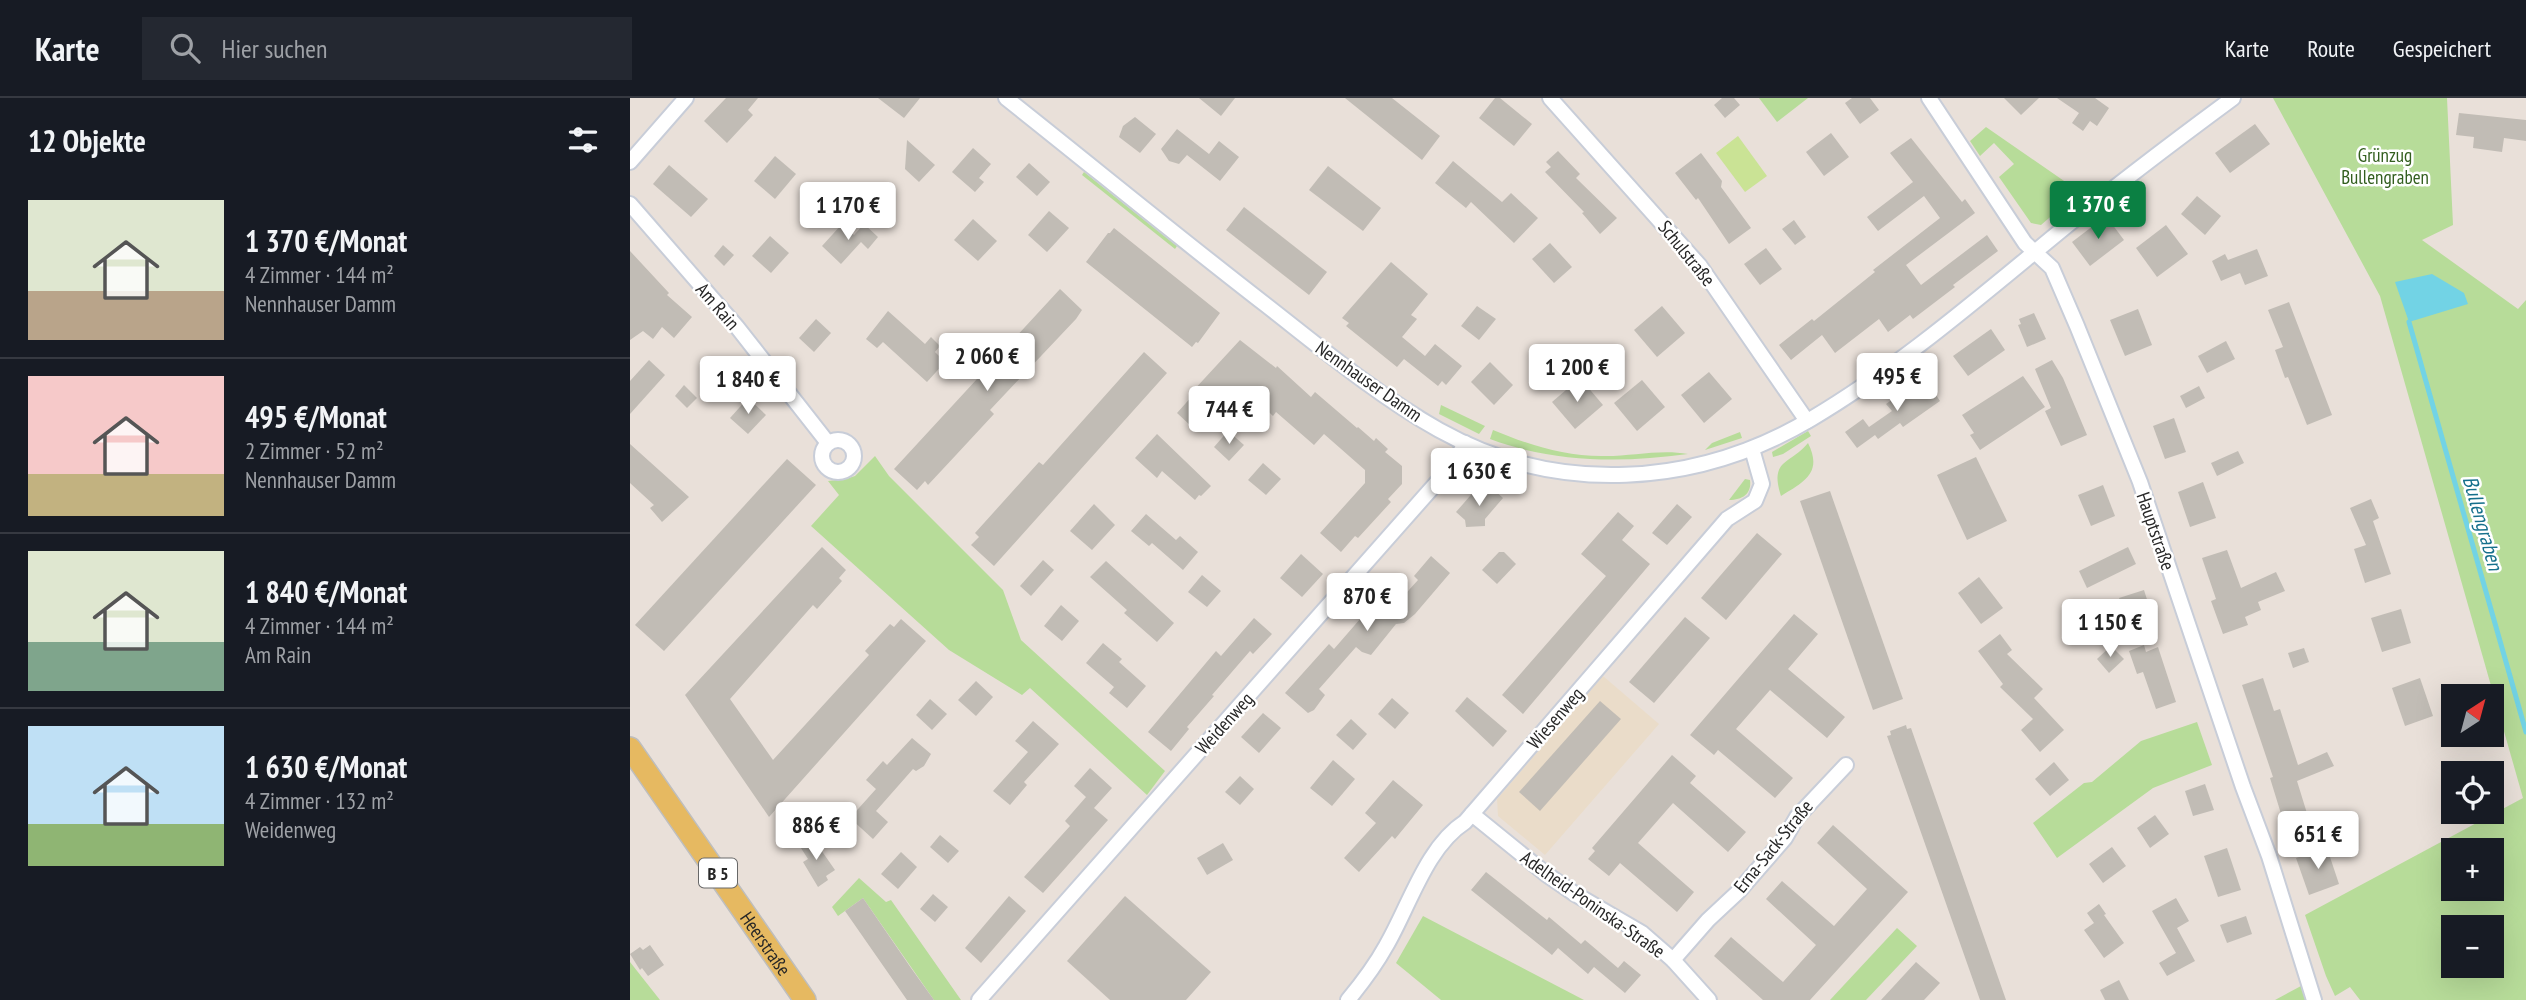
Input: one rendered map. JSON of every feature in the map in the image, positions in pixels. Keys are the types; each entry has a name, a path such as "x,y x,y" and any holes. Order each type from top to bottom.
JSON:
{"main road":[{"name":"Heerstraße","path":"630,748 805,1000"}],"street":[{"path":"630,162 686,98"},
{"name":"Nennhauser Damm","path":"1006,98 1349,370 1413,414 1465,443 1513,460 1539,467 1609,475 1681,470 1725,459 1752,449 1807,421 1859,389 1930,337 2133,173 2233,98"},
{"name":"Schulstraße","path":"1550,98 1700,266 1807,421"},
{"name":"Hauptstraße","path":"1929,98 2025,243 2052,268 2140,482 2269,856 2315,1000"},
{"name":"Am Rain","path":"630,204 737,327 828,443"},
{"name":"Weidenweg","path":"979,1000 1455,462 1465,443"},
{"name":"Wiesenweg","path":"1348,1000 1382,953 1438,849 1450,832 1465,822 1727,519 1755,501 1762,484 1752,449"},
{"name":"Erna-Sack-Straße","path":"1673,960 1708,920 1738,892 1785,838 1797,817 1846,765"},
{"name":"Adelheid-Poninska-Straße","path":"1472,814 1546,874 1632,927 1673,960 1709,1000"}],"shaded area":[{"path":"1603,676 1659,724 1545,855 1498,816 1497,799"}],"green space":[{"path":"1759,98 1808,98 1777,122"},
{"name":"Grünzug Bullengraben","path":"2273,98 2447,98 2453,225 2422,240 2518,309 2526,300 2526,1000 2360,1000 2350,987 2335,996 2305,915 2441,842 2441,901 2504,901 2504,838 2448,838 2475,824 2504,824 2504,808 2523,798 2504,731 2504,684 2491,684 2380,296"},
{"path":"1986,127 2078,193 2041,225 2031,223 1999,177 2014,164 1994,143 1980,156 1970,141"},
{"path":"1738,136 1767,176 1745,192 1716,153"},
{"path":"1084,172 1177,246 1175,249 1082,175"},
{"path":"1441,405 1485,426 1479,434 1439,414"},
{"path":"1493,430 1534,445 1591,456 1668,452 1688,454 1613,460 1564,457 1514,447 1490,439"},
{"path":"1808,431 1811,436 1783,454 1773,457 1772,452"},
{"path":"1740,432 1742,438 1705,450 1712,443"},
{"path":"1808,443 1813,462 1809,475 1781,496 1778,484 1780,469"},
{"path":"875,456 889,476 1003,590 1021,640 1165,771 1147,795 1030,688 1022,695 949,650 811,526 839,495 828,481 855,476"},
{"path":"1745,479 1750,480 1748,492 1738,499 1729,500"},
{"path":"2197,722 2212,765 2153,788 2057,858 2033,823 2084,783 2092,782 2141,741"},
{"path":"859,878 886,902 891,900 961,1000 934,1000 863,898 838,916 832,907"},
{"path":"1423,916 1584,1000 1441,1000 1396,963"},
{"path":"1897,928 1917,946 1866,1000 1830,1000"},
{"path":"630,962 660,1000 630,1000"},
{"path":"2301,986 2306,1000 2275,1000"}],"water":[{"path":"2432,274 2464,293 2468,304 2409,322 2395,282"}],"building":[{"path":"726,98 758,98 748,110 753,115 727,143 704,121"},
{"path":"878,98 920,98 904,118"},
{"path":"1199,98 1235,98 1221,116"},
{"path":"1345,98 1392,98 1440,136 1422,160"},
{"path":"1495,98 1500,98 1532,124 1514,146 1479,118"},
{"path":"1722,98 1734,98 1740,105 1725,118 1714,105"},
{"path":"1852,98 1870,98 1879,110 1860,124 1845,103"},
{"path":"2004,98 2039,98 2021,115"},
{"path":"2057,98 2095,98 2109,108 2097,126 2090,121 2083,131 2072,123 2079,113"},
{"path":"2459,113 2526,120 2526,141 2504,138 2502,152 2473,148 2474,137 2456,135"},
{"path":"1135,117 1156,134 1140,153 1119,137 1123,126"},
{"path":"2255,124 2270,144 2230,173 2215,153"},
{"path":"1177,129 1209,154 1219,141 1239,157 1220,181 1187,155 1179,164 1169,161 1161,149"},
{"path":"1831,133 1849,157 1824,176 1806,152"},
{"path":"1911,138 1962,202 1965,199 1975,213 1906,265 1921,285 1987,235 1998,251 1913,319 1910,315 1888,332 1879,319 1835,353 1822,335 1791,360 1779,345 1812,319 1814,321 1875,272 1873,270 1940,218 1924,196 1878,231 1867,217 1913,182 1890,153"},
{"path":"907,140 935,165 919,182 905,169"},
{"path":"973,148 991,164 979,178 984,182 975,192 952,172"},
{"path":"1558,151 1580,174 1576,178 1617,218 1600,234 1582,213 1584,212 1545,172 1551,167 1546,162"},
{"path":"1701,153 1722,181 1721,187 1751,228 1729,244 1698,198 1696,200 1675,173"},
{"path":"775,156 796,174 775,199 754,181"},
{"path":"1453,161 1502,202 1511,193 1538,218 1514,243 1471,202 1466,208 1435,183"},
{"path":"1029,163 1050,182 1037,196 1016,177"},
{"path":"669,165 708,199 691,217 653,184"},
{"path":"1328,166 1381,208 1363,231 1309,190"},
{"path":"2197,196 2221,216 2205,235 2181,214"},
{"path":"1244,207 1327,272 1309,295 1226,230"},
{"path":"1049,211 1069,228 1047,252 1028,235"},
{"path":"2106,216 2124,240 2090,266 2072,242"},
{"path":"973,219 997,241 978,261 954,240"},
{"path":"1794,220 1806,237 1795,245 1782,229"},
{"path":"842,224 854,235 864,224 878,237 868,249 861,242 841,264 822,246"},
{"path":"2166,225 2188,254 2157,277 2136,248"},
{"path":"1114,228 1220,313 1198,343 1192,347 1086,262"},
{"path":"770,236 789,253 771,273 752,256"},
{"path":"1550,243 1572,267 1554,283 1532,259"},
{"path":"723,245 734,255 724,266 714,256"},
{"path":"1766,248 1782,269 1760,285 1744,264"},
{"path":"2257,249 2268,276 2245,285 2240,273 2221,281 2212,261 2225,254 2228,260"},
{"path":"630,251 669,293 667,295 692,317 674,338 662,327 653,339 643,331 630,340"},
{"path":"1391,262 1428,294 1411,315 1417,319 1402,337 1425,356 1435,344 1462,366 1446,385 1442,381 1438,386 1404,359 1397,367 1346,326 1349,323 1342,318"},
{"path":"1060,289 1082,310 1076,319 990,410 994,414 956,455 928,485 925,481 917,490 894,469"},
{"path":"2289,302 2332,415 2307,425 2275,350 2283,347 2268,310"},
{"path":"1477,306 1496,319 1479,340 1461,326"},
{"path":"1662,306 1685,333 1657,357 1634,330"},
{"path":"2138,309 2152,345 2125,356 2110,320"},
{"path":"888,311 925,344 931,337 940,346 935,352 945,362 927,382 883,342 877,348 866,339"},
{"path":"2034,313 2046,339 2027,347 2018,325 2021,324 2019,319"},
{"path":"816,319 831,333 814,352 799,338"},
{"path":"1991,329 2005,350 1968,376 1953,356"},
{"path":"1240,340 1276,368 1277,366 1311,397 1315,392 1374,441 1376,438 1388,449 1385,452 1402,466 1402,484 1388,499 1391,502 1358,538 1355,536 1341,552 1320,533 1365,483 1365,470 1324,434 1314,445 1276,412 1273,416 1243,388 1218,415 1208,406 1191,426 1177,413 1194,394 1192,392"},
{"path":"2226,341 2235,359 2207,373 2198,356"},
{"path":"1144,352 1167,373 994,566 971,545 979,537 975,533 1039,462 1043,465"},
{"path":"649,360 665,375 630,414 630,381"},
{"path":"2052,360 2063,378 2087,435 2061,446 2045,411 2051,408 2035,369"},
{"path":"1490,362 1513,385 1494,405 1471,382"},
{"path":"1709,372 1732,399 1704,423 1681,395"},
{"path":"2023,376 2045,407 1980,450 1970,435 1974,433 1962,415"},
{"path":"1924,377 1940,401 1903,427 1900,423 1878,439 1875,435 1857,448 1845,432 1863,419 1869,427 1892,411 1886,404"},
{"path":"1580,378 1603,405 1575,429 1552,402"},
{"path":"1642,380 1665,407 1637,431 1614,403"},
{"path":"684,385 697,398 687,408 675,396"},
{"path":"2199,386 2205,398 2186,408 2180,396"},
{"path":"748,398 766,415 748,434 730,418"},
{"path":"2174,418 2186,452 2165,459 2153,426"},
{"path":"1228,431 1244,445 1229,461 1214,447"},
{"path":"1157,434 1211,486 1195,500 1162,471 1157,478 1135,458"},
{"path":"630,444 689,497 662,522 650,508 654,505 630,483"},
{"path":"2238,451 2244,463 2217,476 2211,463"},
{"path":"1976,457 2007,521 1967,540 1937,475"},
{"path":"787,459 816,485 664,651 635,625"},
{"path":"1263,463 1281,479 1266,495 1248,480"},
{"path":"2203,482 2216,518 2190,527 2178,492"},
{"path":"2103,485 2115,516 2091,526 2078,495"},
{"path":"1477,488 1486,496 1493,489 1503,498 1485,519 1485,526 1466,527 1465,520 1456,512"},
{"path":"1830,491 1903,699 1873,710 1800,501"},
{"path":"2371,499 2379,518 2373,521 2391,574 2365,583 2354,549 2366,545 2350,508"},
{"path":"1094,504 1115,525 1092,550 1070,531"},
{"path":"1677,504 1692,517 1667,545 1652,533"},
{"path":"1618,512 1634,526 1622,540 1650,564 1523,714 1502,695 1606,576 1581,554"},
{"path":"1146,514 1176,540 1180,536 1198,552 1183,570 1152,543 1149,546 1131,531"},
{"path":"1757,533 1782,554 1726,620 1701,598"},
{"path":"822,547 846,570 839,578 842,581 817,609 813,605 730,699 773,760 869,655 865,651 890,624 894,627 901,619 926,641 769,817 685,695"},
{"path":"2128,547 2136,564 2087,588 2079,571"},
{"path":"2227,550 2241,588 2276,572 2285,591 2258,602 2261,610 2245,617 2248,625 2223,634 2211,601 2216,599 2202,558"},
{"path":"1499,552 1504,552 1516,564 1497,584 1482,570"},
{"path":"1301,554 1323,574 1302,597 1280,578"},
{"path":"1431,556 1450,573 1415,614 1404,623 1396,624 1371,655 1356,647 1319,689 1325,695 1314,710 1308,713 1285,693 1329,644 1334,649 1387,588 1400,600 1418,580 1414,576"},
{"path":"1043,560 1054,570 1031,596 1020,586"},
{"path":"1106,561 1174,623 1157,642 1124,613 1127,610 1090,577"},
{"path":"1202,575 1221,591 1207,607 1188,592"},
{"path":"1979,577 2003,608 1981,624 1958,593"},
{"path":"2144,590 2151,612 2127,620 2119,598"},
{"path":"1061,605 1079,621 1062,641 1044,626"},
{"path":"2401,609 2411,643 2382,652 2371,618"},
{"path":"1794,614 1818,634 1788,669 1845,717 1827,738 1770,690 1736,729 1793,778 1775,798 1718,750 1714,755 1690,735"},
{"path":"1685,617 1710,638 1654,703 1629,682"},
{"path":"1254,618 1272,634 1253,654 1250,651 1212,695 1214,696 1187,727 1189,729 1171,751 1148,732 1216,651 1221,656"},
{"path":"2000,634 2012,650 2007,654 2043,689 2034,698 2064,730 2040,752 2021,730 2033,719 2000,687 2003,684 1978,651"},
{"path":"1103,643 1122,659 1119,662 1146,686 1127,708 1109,693 1114,687 1086,663"},
{"path":"2144,645 2146,652 2158,647 2176,702 2156,709 2143,672 2137,674 2129,651"},
{"path":"2111,646 2124,659 2109,673 2097,659"},
{"path":"2304,648 2309,662 2293,668 2288,653"},
{"path":"2263,678 2274,711 2280,709 2298,765 2327,752 2334,766 2297,781 2310,823 2286,830 2270,778 2273,777 2242,685"},
{"path":"2420,678 2433,716 2405,726 2392,688"},
{"path":"976,681 993,697 976,716 958,700"},
{"path":"1467,697 1507,731 1493,747 1455,711"},
{"path":"1392,698 1409,713 1395,729 1378,714"},
{"path":"930,699 947,714 932,730 916,715"},
{"path":"1600,701 1621,719 1540,811 1519,792"},
{"path":"1263,713 1281,728 1259,753 1241,737"},
{"path":"1351,719 1367,734 1353,750 1336,735"},
{"path":"1033,721 1059,744 1024,782 1027,785 1010,805 993,791 1028,752 1015,741"},
{"path":"1906,725 1907,729 1911,728 2006,1000 1980,1000 1887,736 1891,735 1890,731"},
{"path":"912,738 931,754 924,766 916,771 913,769 876,811 888,822 873,839 850,818 876,789 866,780 883,761 887,765"},
{"path":"1672,755 1696,776 1690,783 1746,832 1728,852 1673,803 1638,843 1694,892 1677,912 1620,863 1609,876 1588,859 1595,851 1592,848"},
{"path":"1333,760 1355,779 1332,806 1310,788"},
{"path":"2054,762 2069,780 2050,796 2035,779"},
{"path":"1090,768 1112,788 1094,808 1108,820 1043,893 1024,877 1070,826 1065,821 1086,797 1074,786"},
{"path":"1240,776 1254,789 1240,805 1225,792"},
{"path":"1393,780 1423,805 1395,839 1392,836 1359,872 1344,858 1376,823 1365,813"},
{"path":"2205,784 2214,810 2193,816 2185,791"},
{"path":"2155,815 2169,834 2150,848 2137,828"},
{"path":"1833,825 1908,892 1810,1000 1763,1000 1714,956 1731,937 1783,982 1816,945 1766,899 1782,881 1834,926 1867,889 1817,843"},
{"path":"940,835 959,851 948,863 930,847"},
{"path":"812,837 835,870 826,876 828,880 818,887 803,862 808,859 799,845"},
{"path":"1223,843 1233,860 1207,875 1197,858"},
{"path":"2112,847 2126,866 2103,883 2089,864"},
{"path":"2227,848 2241,890 2218,897 2204,856"},
{"path":"2327,848 2339,884 2309,895 2296,858"},
{"path":"901,852 917,867 898,889 881,874"},
{"path":"1486,872 1547,920 1549,917 1581,944 1585,940 1618,968 1624,961 1641,975 1625,993 1594,967 1588,974 1558,948 1552,955 1471,890"},
{"path":"933,894 948,907 935,922 920,909"},
{"path":"1009,896 1026,911 981,963 965,948"},
{"path":"1125,896 1211,972 1186,1000 1110,1000 1067,961"},
{"path":"863,898 934,1000 907,1000 845,911"},
{"path":"2176,898 2189,921 2177,928 2195,961 2167,976 2159,963 2176,953 2152,911"},
{"path":"2099,904 2124,943 2104,958 2084,930 2094,923 2087,913"},
{"path":"2246,916 2252,934 2227,943 2220,925"},
{"path":"650,945 664,965 648,976 642,968 640,970 630,954 640,947 643,950"},
{"path":"1916,962 1940,983 1924,1000 1881,1000"},
{"path":"2119,980 2129,1000 2105,1000 2100,990"}],"waterway":[{"name":"Bullengraben","path":"2409,322 2526,732"}]}
